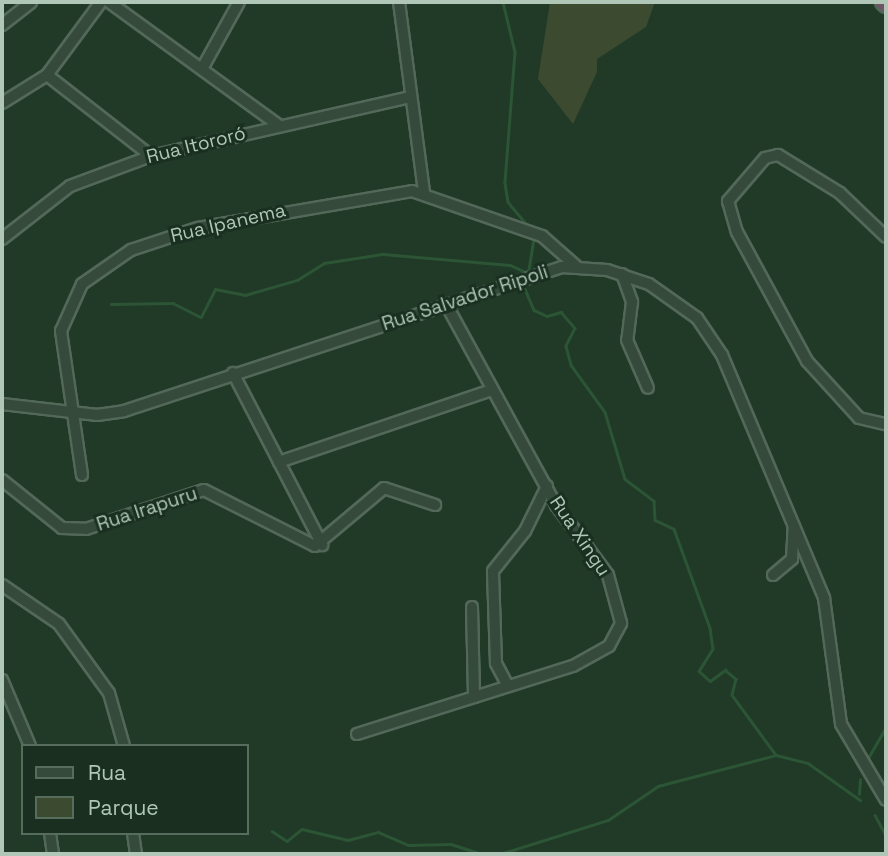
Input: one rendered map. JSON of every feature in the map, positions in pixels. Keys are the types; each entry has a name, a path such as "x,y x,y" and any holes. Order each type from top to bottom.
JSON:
{"street":[{"path":"2,25 31,2"},
{"path":"2,103 47,75 101,2"},
{"path":"109,2 203,67 278,124"},
{"path":"203,67 239,2"},
{"path":"399,2 424,193 542,236 576,266"},
{"path":"47,75 151,156"},
{"name":"Rua Itororó","path":"2,239 70,187 151,156 278,124 410,97"},
{"path":"886,237 840,193 778,155 765,158 729,201 737,232 814,370 859,418 886,424"},
{"name":"Rua Ipanema","path":"82,475 76,413 62,346 65,311 82,284 131,250 198,228 307,206 424,193"},
{"name":"Rua Salvador Ripoli","path":"2,404 76,413 124,411 446,304 576,266 622,274 677,300 710,334 794,525 831,623 841,724 886,800"},
{"path":"622,274 632,302 627,340 648,388"},
{"name":"Rua Xingu","path":"357,734 596,656 621,623 608,575 547,486 446,304"},
{"path":"233,373 322,545 372,492 393,487 435,505"},
{"path":"279,462 492,390"},
{"name":"Rua Irapuru","path":"2,480 62,528 86,529 204,490 299,542 322,545"},
{"path":"508,686 496,663 493,571 525,531 547,486"},
{"path":"773,575 792,559 794,525"},
{"path":"2,585 60,624 109,693 123,744"},
{"path":"472,607 474,697"},
{"path":"2,680 29,744"},
{"path":"50,835 53,854"},
{"path":"133,835 136,854"}],"green space":[{"path":"550,2 655,2 646,27 597,59 597,72 573,124 538,79"}],"waterway":[{"path":"503,2 515,52 505,183 508,202 530,228"},
{"path":"111,304 173,303 201,317 215,289 245,295 297,280 324,263 383,254 510,265 528,273 533,242"},
{"path":"525,289 534,310 547,316 561,312 575,328 566,346 571,365 605,412 625,479 654,501 655,520 674,529 710,628 713,649 699,671 710,681 725,670 736,679 732,695 776,755 808,763 860,800"},
{"path":"867,760 886,727"},
{"path":"500,854 608,820 658,786 776,755"},
{"path":"859,794 860,780"},
{"path":"875,815 886,836"},
{"path":"272,831 287,841 302,829 348,840 378,832 408,845 451,844 481,854"}]}
